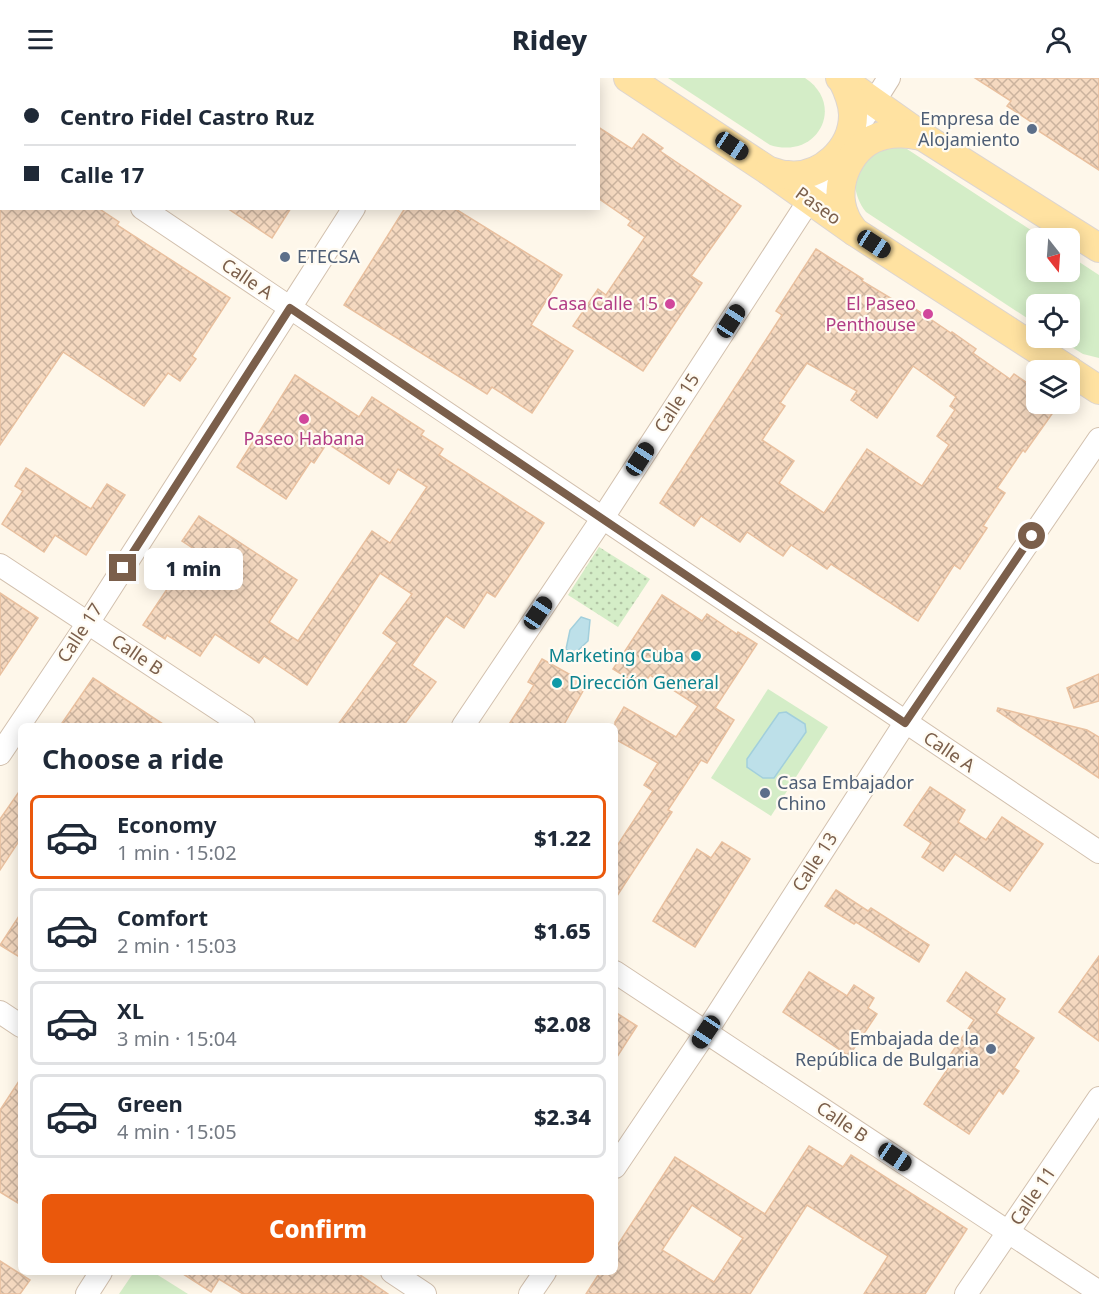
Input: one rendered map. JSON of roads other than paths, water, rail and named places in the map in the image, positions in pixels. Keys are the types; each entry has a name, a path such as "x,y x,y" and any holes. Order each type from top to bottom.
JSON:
{"main road":[{"name":"Paseo","path":"628,78 769,171 855,232 1053,360"},
{"path":"769,171 788,176 808,174 826,165 843,148 850,134 853,115 850,95 841,79"},
{"path":"841,79 882,89 922,136 1099,248"},
{"path":"855,232 844,215 840,196 843,176 853,155 865,144 883,135 903,133 922,136"},
{"path":"1080,372 1099,372"},
{"name":"Paseo","path":"1080,378 1099,390"}],"street":[{"name":"Calle 15","path":"465,723 602,519 882,89"},
{"name":"Calle A","path":"145,210 1099,852"},
{"name":"Calle 17","path":"21,723 88,623 353,210"},
{"name":"Calle 13","path":"618,1163 706,1032 905,723 1099,439"},
{"name":"Calle B","path":"0,565 239,723"},
{"name":"Calle 17","path":"0,754 18,727"},
{"name":"Calle B","path":"618,974 1099,1292"},
{"path":"0,1012 18,1024"},
{"name":"Calle 11","path":"966,1294 1099,1098"},
{"path":"87,1294 100,1275"},
{"path":"397,1275 426,1294"},
{"path":"530,1294 542,1275"}],"water":[{"path":"581,617 590,620 588,641 573,655 566,649 570,630"},
{"path":"786,712 805,724 806,732 774,778 763,778 747,767 747,759 779,713"}],"place":[{"name":"Empresa de Alojamiento","path":"1032,129"},
{"name":"ETECSA","path":"285,257"},
{"name":"Casa Calle 15","path":"670,304"},
{"name":"El Paseo Penthouse","path":"928,314"},
{"name":"Paseo Habana","path":"304,419"},
{"name":"Marketing Cuba","path":"696,656"},
{"name":"Dirección General","path":"557,683"},
{"name":"Casa Embajador Chino","path":"765,793"},
{"name":"Embajada de la República de Bulgaria","path":"991,1049"}]}
